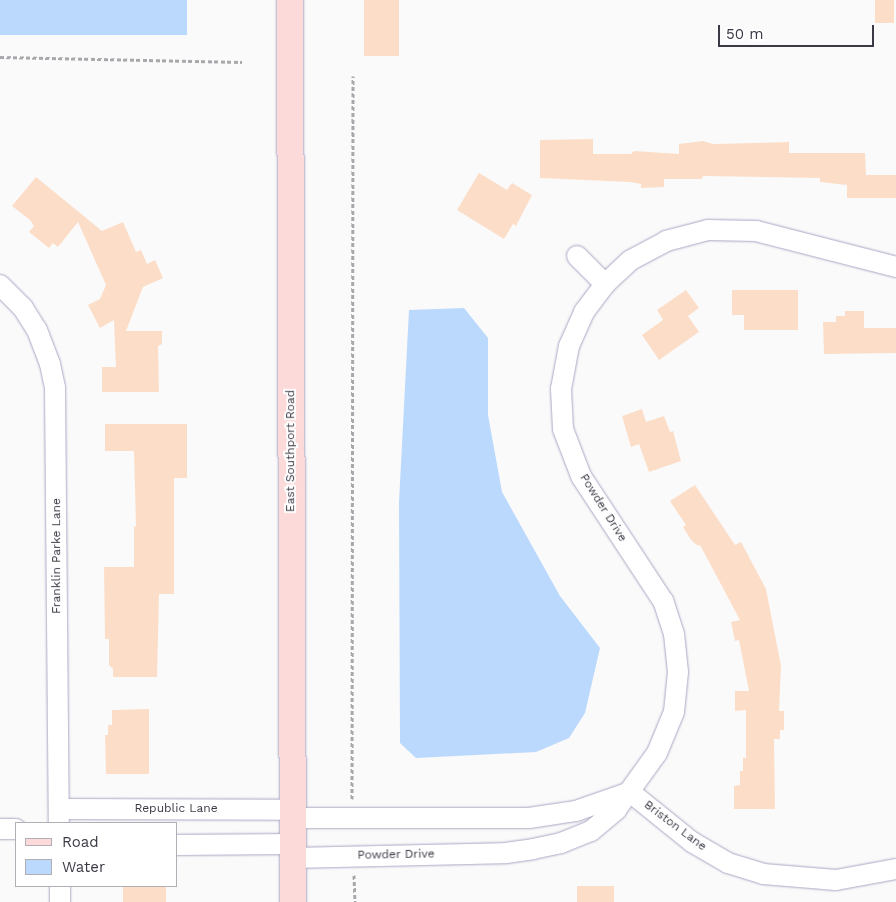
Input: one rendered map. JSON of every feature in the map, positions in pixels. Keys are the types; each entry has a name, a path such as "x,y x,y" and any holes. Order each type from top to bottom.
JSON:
{"main road":[{"name":"East Southport Road","path":"290,0 293,902"}],"street":[{"name":"Powder Drive","path":"292,851 352,856 506,853 561,843 592,831 616,810 657,753 674,712 678,672 674,634 663,601 581,476 563,429 561,389 569,346 584,312 605,284 631,260 666,241 708,230 756,231 896,268"},
{"path":"577,256 605,284"},
{"name":"Franklin Parke Lane","path":"0,284 15,299 44,346 50,364 56,405 59,816"},
{"path":"292,814 352,818 529,818 576,811 630,792"},
{"name":"Briston Lane","path":"630,792 692,842 728,863 763,874 836,880 896,869"},
{"name":"Republic Lane","path":"59,816 292,814"},
{"path":"0,829 15,829"},
{"path":"178,845 292,851"},
{"path":"60,887 60,902"}],"path":[{"path":"0,57 242,62"},
{"path":"352,818 353,76"},
{"path":"352,856 355,902"}],"water":[{"path":"0,0 187,0 187,35 0,35"},
{"path":"464,308 488,338 488,415 502,492 560,596 600,648 585,713 569,738 536,752 416,758 400,743 399,502 409,310"}],"building":[{"path":"364,0 399,0 399,56 364,56"},
{"path":"875,0 894,0 894,23 875,23"},
{"path":"593,139 593,154 631,154 634,151 679,154 679,144 703,141 713,144 789,142 789,153 865,153 866,175 896,175 896,198 847,198 847,185 820,182 820,178 703,176 702,179 664,179 664,187 641,188 641,184 630,182 540,178 540,140"},
{"path":"479,173 507,190 512,183 532,195 516,226 513,224 504,239 457,210"},
{"path":"36,177 102,231 123,222 136,252 141,250 147,264 155,260 163,278 143,287 126,331 162,331 162,344 158,346 159,392 102,392 102,367 116,367 114,320 100,328 88,305 100,299 106,285 78,222 58,247 53,243 49,248 29,232 34,226 30,220 12,206"},
{"path":"686,290 699,308 688,316 699,332 659,360 642,335 663,320 657,310"},
{"path":"732,290 798,290 798,330 744,330 744,315 732,315"},
{"path":"845,311 864,311 864,328 896,328 896,353 824,354 823,322 836,322 836,316 845,316"},
{"path":"642,409 646,422 664,416 670,432 673,431 681,461 649,472 639,444 631,447 622,416"},
{"path":"105,424 187,424 187,478 174,478 174,594 159,594 157,677 113,677 113,669 109,665 109,639 105,639 104,567 134,567 134,527 136,526 134,451 105,451"},
{"path":"695,485 735,545 741,542 766,589 781,666 779,711 784,711 784,730 780,730 780,739 774,739 775,809 734,809 734,786 740,785 740,771 743,771 743,758 746,758 746,710 735,711 735,691 749,691 739,640 735,641 731,622 740,620 700,545 698,546 691,540 683,527 686,525 670,501"},
{"path":"149,709 149,774 106,774 105,735 108,735 108,725 112,725 112,710"},
{"path":"577,886 614,886 614,902 577,902"},
{"path":"123,887 166,887 166,902 123,902"}]}
